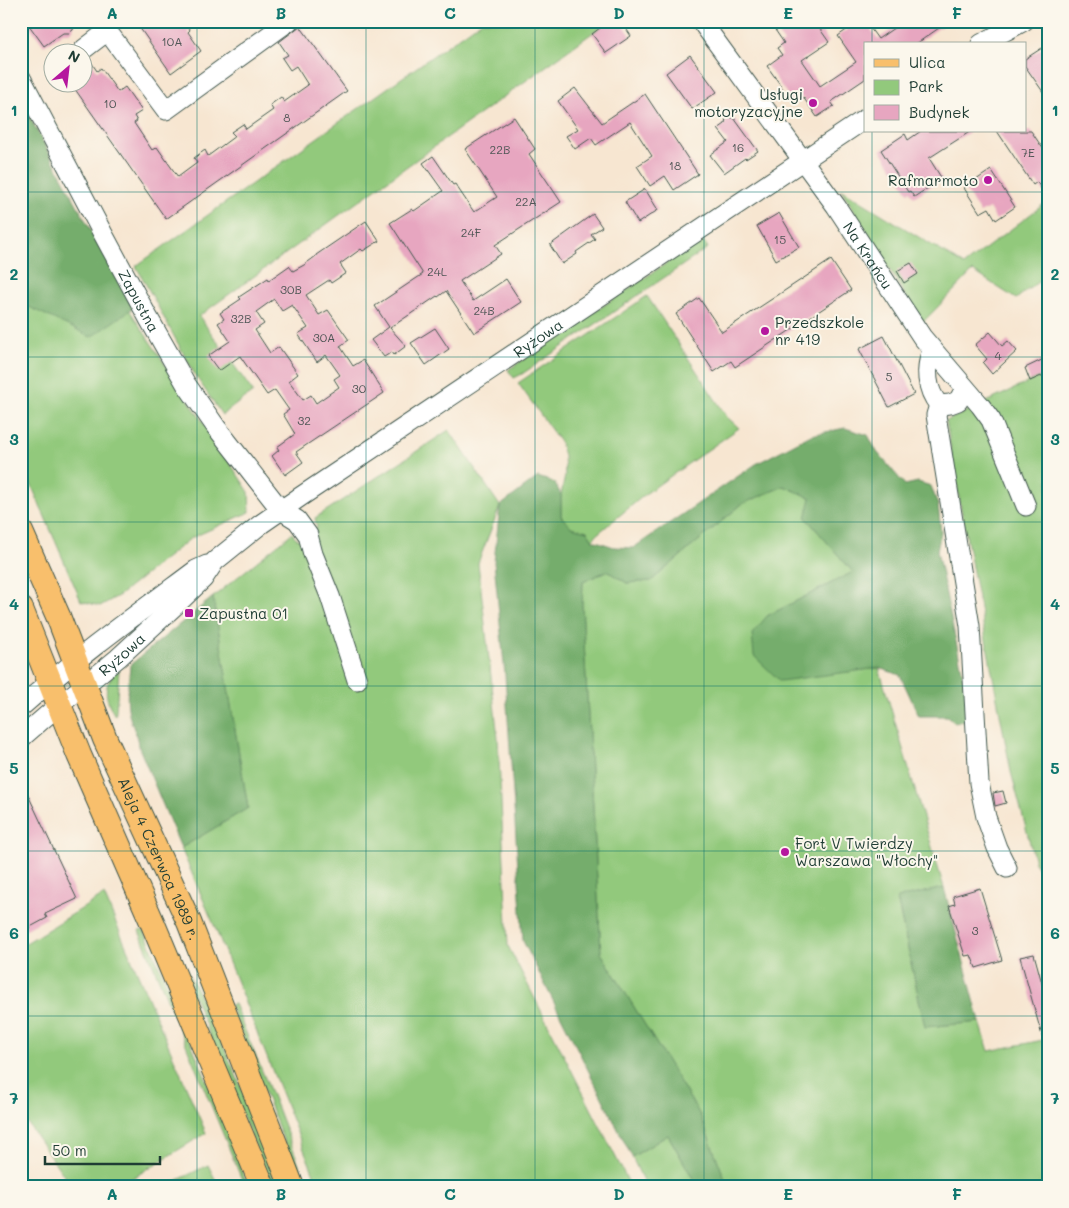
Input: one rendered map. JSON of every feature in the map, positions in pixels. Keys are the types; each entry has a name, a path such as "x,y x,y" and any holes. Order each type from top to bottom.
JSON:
{"main road":[{"name":"Aleja 4 Czerwca 1989 r.","path":"21,532 58,616 105,739 189,922 292,1187"},
{"name":"Aleja 4 Czerwca 1989 r.","path":"21,610 79,755 153,924 263,1187"}],"street":[{"path":"92,43 101,36 107,34 111,36 166,110 289,21"},
{"name":"Na Krańcu","path":"701,21 836,206 922,337 991,420 1026,506"},
{"path":"985,42 1024,21"},
{"name":"Zapustna","path":"21,78 102,232 186,384 216,427 281,510 297,520 308,535 358,680"},
{"name":"Ryżowa","path":"21,707 75,662 196,570 215,561 281,510 864,121"},
{"path":"932,350 927,369 928,378 934,398 939,405"},
{"path":"939,405 958,401 964,391 963,386"},
{"path":"939,405 936,414 937,427 970,626 979,783 986,817 997,848 1007,868"},
{"name":"Ryżowa","path":"21,738 59,704 118,658 202,579 215,561"}],"green space":[{"path":"482,21 609,21 199,316 253,392 222,415 195,375 136,266"},
{"path":"21,101 133,308 91,337 21,303"},
{"path":"21,107 109,279 249,492 250,512 191,538 120,595 100,606 81,601 21,461"},
{"path":"841,189 964,265 1048,201 1048,274 1016,299 973,271 922,323"},
{"path":"698,242 705,243 708,248 522,374 514,378 508,370"},
{"path":"647,296 727,417 739,428 648,492 596,535 593,540 587,531 571,527 561,516 561,495 565,476 564,456 560,442 518,383"},
{"path":"1048,373 1048,893 1035,862 1011,772 946,421"},
{"path":"845,428 868,435 877,452 905,485 918,482 931,486 938,505 941,532 937,551 972,718 955,723 947,716 919,716 900,675 879,668 780,681 754,656 752,634 767,616 853,572 806,518 811,498 784,486 742,504 651,581 627,583 607,571 583,582 582,605 601,953 700,1115 728,1187 698,1187 668,1135 632,1157 523,941 505,675 494,562 500,506 538,477 555,483 561,495 561,516 571,527 587,531 593,540 614,547 633,548 756,464 811,435"},
{"path":"449,430 500,506 478,563 498,738 508,946 631,1187 319,1187 214,925 181,848 248,808 213,597 292,533 298,540 308,535 317,528 315,518"},
{"path":"784,486 812,498 806,518 853,572 767,616 780,680 879,668 944,888 897,899 925,1027 980,1022 989,1051 1048,1039 1048,1187 728,1187 700,1115 601,953 582,605 583,582 607,571 627,583 651,581 742,504"},
{"path":"213,597 248,808 181,848 138,745 130,717 127,697 130,665"},
{"path":"118,669 115,716 106,691 109,681"},
{"path":"944,888 980,1022 925,1027 897,898"},
{"path":"104,895 206,1133 118,1187 72,1187 21,1114 21,946"},
{"path":"139,931 145,932 240,1161 239,1164 248,1187 245,1187"},
{"path":"182,961 235,1072 280,1187 272,1187 180,962"},
{"path":"234,1004 308,1187 302,1187 230,1005"},
{"path":"668,1135 698,1187 646,1187 632,1157"},
{"path":"208,1165 219,1187 164,1187"}],"building":[{"path":"26,21 79,21 69,33 63,33 50,42 42,43"},
{"path":"135,21 183,21 201,51 171,73"},
{"path":"609,21 621,21 631,36 606,53 592,34"},
{"path":"769,21 802,21 807,27 815,22 829,42 802,60 820,86 856,62 838,36 859,21 865,21 878,39 904,21 949,21 919,42 864,42 864,80 831,102 834,106 817,117 803,97 794,104 767,66 782,55 777,48 784,43"},
{"path":"300,26 347,91 166,219 77,92 92,92 92,64 97,71 101,68 118,92 125,87 142,111 134,116 137,121 134,123 152,150 157,147 178,177 197,163 194,158 205,150 208,156 235,136 231,132 243,124 246,129 273,110 270,105 281,97 284,102 308,85 296,66 290,70 282,58 288,55 279,42"},
{"path":"1042,48 1048,57 1048,99 1026,67 1026,58"},
{"path":"690,55 717,92 692,109 666,73"},
{"path":"575,88 602,123 645,94 698,174 674,190 665,176 650,186 637,166 652,156 630,122 596,145 591,138 575,149 566,136 578,129 558,101"},
{"path":"514,117 535,149 529,154 561,202 495,245 501,254 460,281 473,301 506,279 521,302 474,333 446,291 390,328 406,346 394,355 392,352 384,357 371,340 389,327 375,306 423,274 390,223 412,209 414,211 443,191 423,163 433,156 474,212 497,197 465,149"},
{"path":"726,117 734,118 758,151 724,173 710,155 728,142 718,129 725,124"},
{"path":"1031,131 1048,156 1048,199 1037,182 1033,185 998,132"},
{"path":"920,132 969,132 929,158 942,179 914,197 910,191 908,192 881,150 905,134 908,140"},
{"path":"991,170 1015,207 996,220 989,208 980,213 964,188"},
{"path":"645,189 658,210 638,223 625,202"},
{"path":"779,213 799,247 776,260 757,226"},
{"path":"593,214 602,227 591,234 595,239 562,264 550,245"},
{"path":"366,221 379,241 363,251 361,249 340,264 346,273 331,283 329,280 306,295 319,315 328,310 349,340 340,346 353,366 363,360 384,393 296,452 303,462 285,475 272,456 279,450 277,447 295,434 283,414 289,410 275,390 267,395 240,356 219,371 208,356 230,341 218,323 224,319 220,313 241,299 239,297 268,278 269,280 289,266 293,271","holes":["274,299 282,311 292,305 308,328 298,334 317,362 326,355 340,375 334,379 339,387 316,403 311,395 303,400 289,381 298,374 279,347 270,353 255,330 264,324 256,312"]},
{"path":"831,260 851,290 735,367 731,361 714,372 676,314 699,298 722,332"},
{"path":"911,263 918,274 904,283 897,271"},
{"path":"435,328 449,349 426,365 411,343"},
{"path":"990,332 1002,346 1008,341 1017,351 992,374 983,363 987,359 975,345"},
{"path":"884,336 914,394 889,407 859,349"},
{"path":"1048,357 1048,373 1030,381 1025,368"},
{"path":"21,780 77,899 45,914 47,918 21,932"},
{"path":"1003,791 1006,803 995,806 993,793"},
{"path":"980,888 1002,960 976,968 971,955 965,956 949,906 955,904 953,896"},
{"path":"1034,954 1048,1005 1048,1043 1044,1043 1020,957"}],"place":[{"name":"Usługi motoryzacyjne","path":"813,103"},
{"name":"Rafmarmoto","path":"988,180"},
{"name":"Przedszkole nr 419","path":"765,331"},
{"name":"Zapustna 01","path":"189,613"},
{"name":"Fort V Twierdzy Warszawa \"Włochy\"","path":"785,852"}]}
